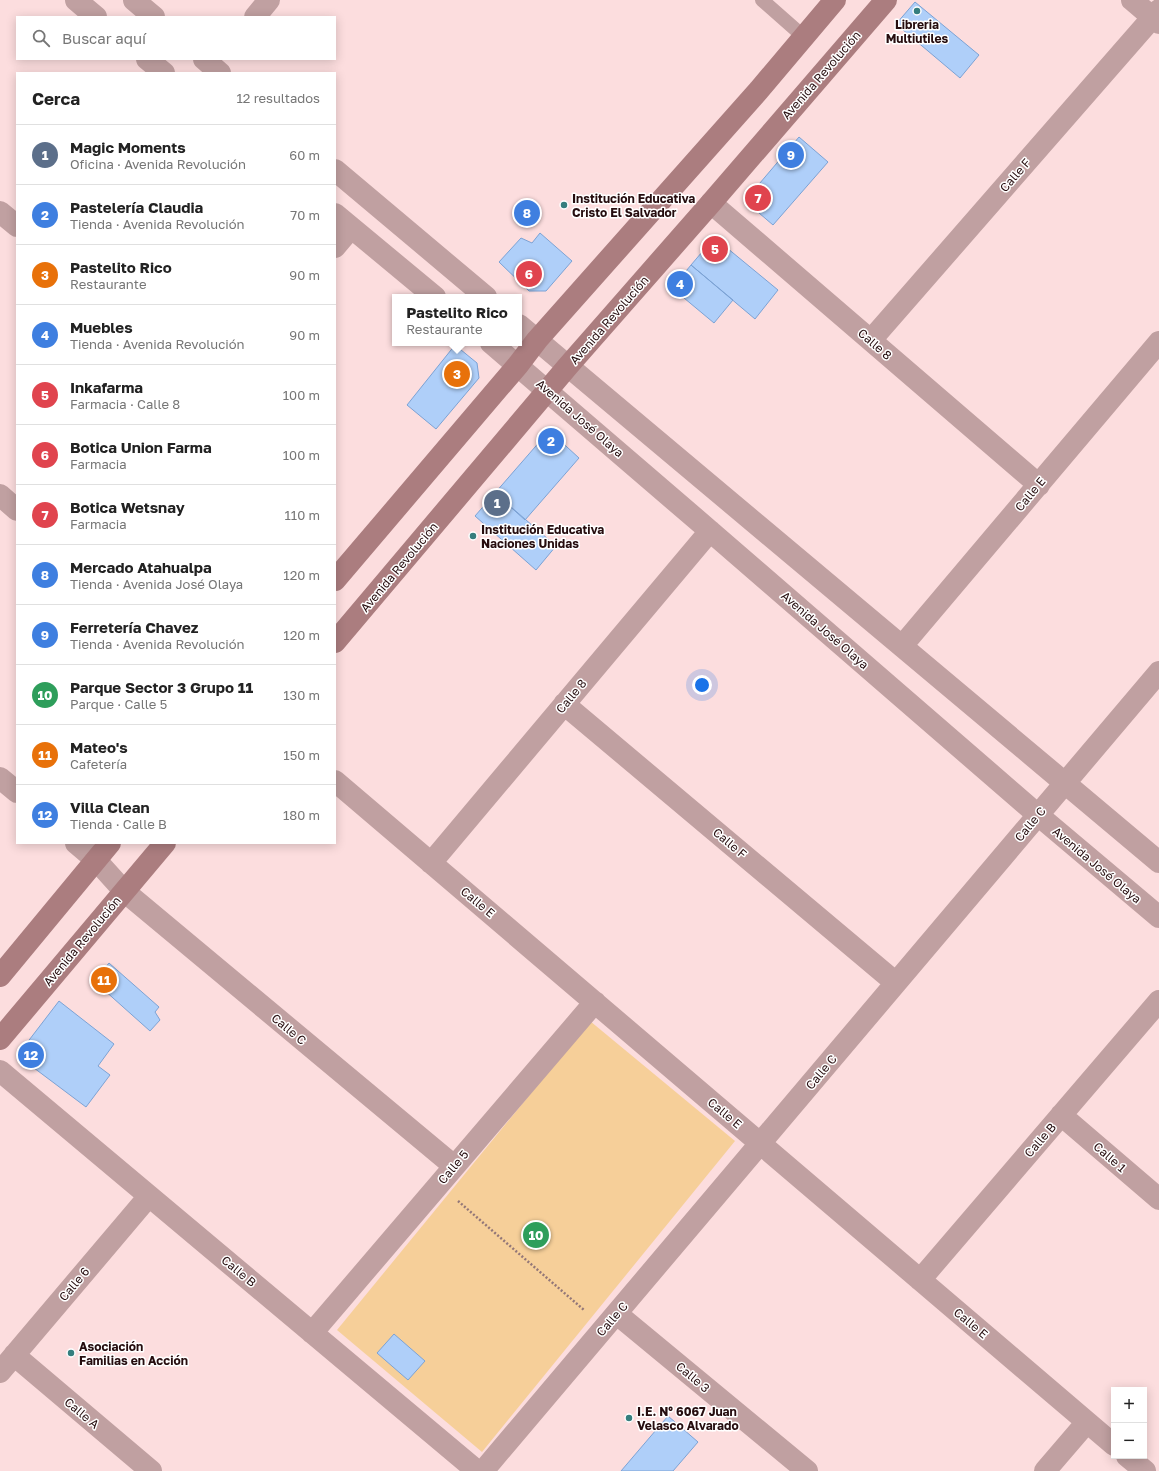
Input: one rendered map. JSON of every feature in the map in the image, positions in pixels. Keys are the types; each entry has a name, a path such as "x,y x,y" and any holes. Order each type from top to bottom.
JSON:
{"street":[{"path":"76,0 95,16"},
{"path":"134,0 153,16"},
{"path":"256,16 269,0"},
{"path":"336,579 518,366 537,340 759,90 836,0"},
{"name":"Avenida Revolución","path":"336,641 568,366 712,203 886,0"},
{"path":"1132,0 1157,17"},
{"name":"Calle F","path":"871,340 1157,17"},
{"path":"148,60 163,72"},
{"path":"336,171 482,294"},
{"name":"Calle 8","path":"712,203 1039,485"},
{"path":"0,212 16,225"},
{"path":"336,244 343,221 431,294"},
{"path":"522,328 1159,862"},
{"name":"Calle E","path":"902,646 1159,342"},
{"name":"Avenida José Olaya","path":"495,346 548,390 1038,816 1159,917"},
{"path":"0,495 16,509"},
{"name":"Calle 8","path":"431,863 710,531"},
{"name":"Calle C","path":"483,1471 1159,672"},
{"name":"Calle F","path":"564,704 896,983"},
{"path":"0,778 16,791"},
{"name":"Calle E","path":"336,782 1111,1442"},
{"name":"Calle C","path":"77,844 96,860 124,891 454,1166"},
{"path":"0,976 109,844"},
{"name":"Avenida Revolución","path":"0,1039 164,844"},
{"name":"Calle B","path":"920,1280 1159,1001"},
{"name":"Calle 5","path":"312,1333 595,1002"},
{"name":"Calle B","path":"0,1071 477,1471"},
{"name":"Calle 1","path":"1061,1115 1159,1199"},
{"name":"Calle 6","path":"0,1372 149,1196"},
{"name":"Calle 3","path":"610,1321 806,1471"},
{"name":"Calle A","path":"14,1356 151,1471"},
{"path":"1044,1471 1087,1422"},
{"path":"1131,1459 1145,1471"}],"lane":[{"path":"762,0 804,37"}],"path":[{"path":"439,1184 610,1321"}],"shaded area":[{"path":"590,1021 735,1141 482,1452 337,1330"}],"building":[{"path":"915,2 979,55 960,78 896,24"},
{"path":"799,137 828,162 773,225 752,207 754,190"},
{"path":"540,233 572,261 546,291 529,291 499,262 521,238 532,243"},
{"path":"721,243 778,290 755,319 691,265 708,245"},
{"path":"691,265 733,300 714,323 672,288"},
{"path":"454,346 456,346 477,363 479,378 436,429 407,405"},
{"path":"555,436 579,458 525,520 495,493 542,439"},
{"path":"495,493 556,546 536,570 475,516"},
{"path":"109,963 159,1007 155,1012 160,1020 150,1031 94,981"},
{"path":"59,1001 114,1044 98,1066 110,1075 86,1107 22,1059 23,1048"},
{"path":"394,1334 425,1361 408,1380 377,1353"},
{"path":"668,1416 698,1442 673,1471 621,1471"}],"place":[{"name":"Libreria Multiutiles","path":"917,11"},
{"name":"Ferretería Chavez","path":"791,155"},
{"name":"Botica Wetsnay","path":"758,198"},
{"name":"Institución Educativa Cristo El Salvador","path":"564,205"},
{"name":"Mercado Atahualpa","path":"527,213"},
{"name":"Inkafarma","path":"715,249"},
{"name":"Botica Union Farma","path":"529,274"},
{"name":"Muebles","path":"680,284"},
{"name":"Pastelito Rico","path":"457,374"},
{"name":"Pastelería Claudia","path":"551,441"},
{"name":"Magic Moments","path":"497,503"},
{"name":"Institución Educativa Naciones Unidas","path":"473,536"},
{"name":"Mateo's","path":"104,980"},
{"name":"Villa Clean","path":"31,1055"},
{"name":"Parque Sector 3 Grupo 11","path":"536,1235"},
{"name":"Asociación Familias en Acción","path":"71,1353"},
{"name":"I.E. N° 6067 Juan Velasco Alvarado","path":"629,1418"}]}
